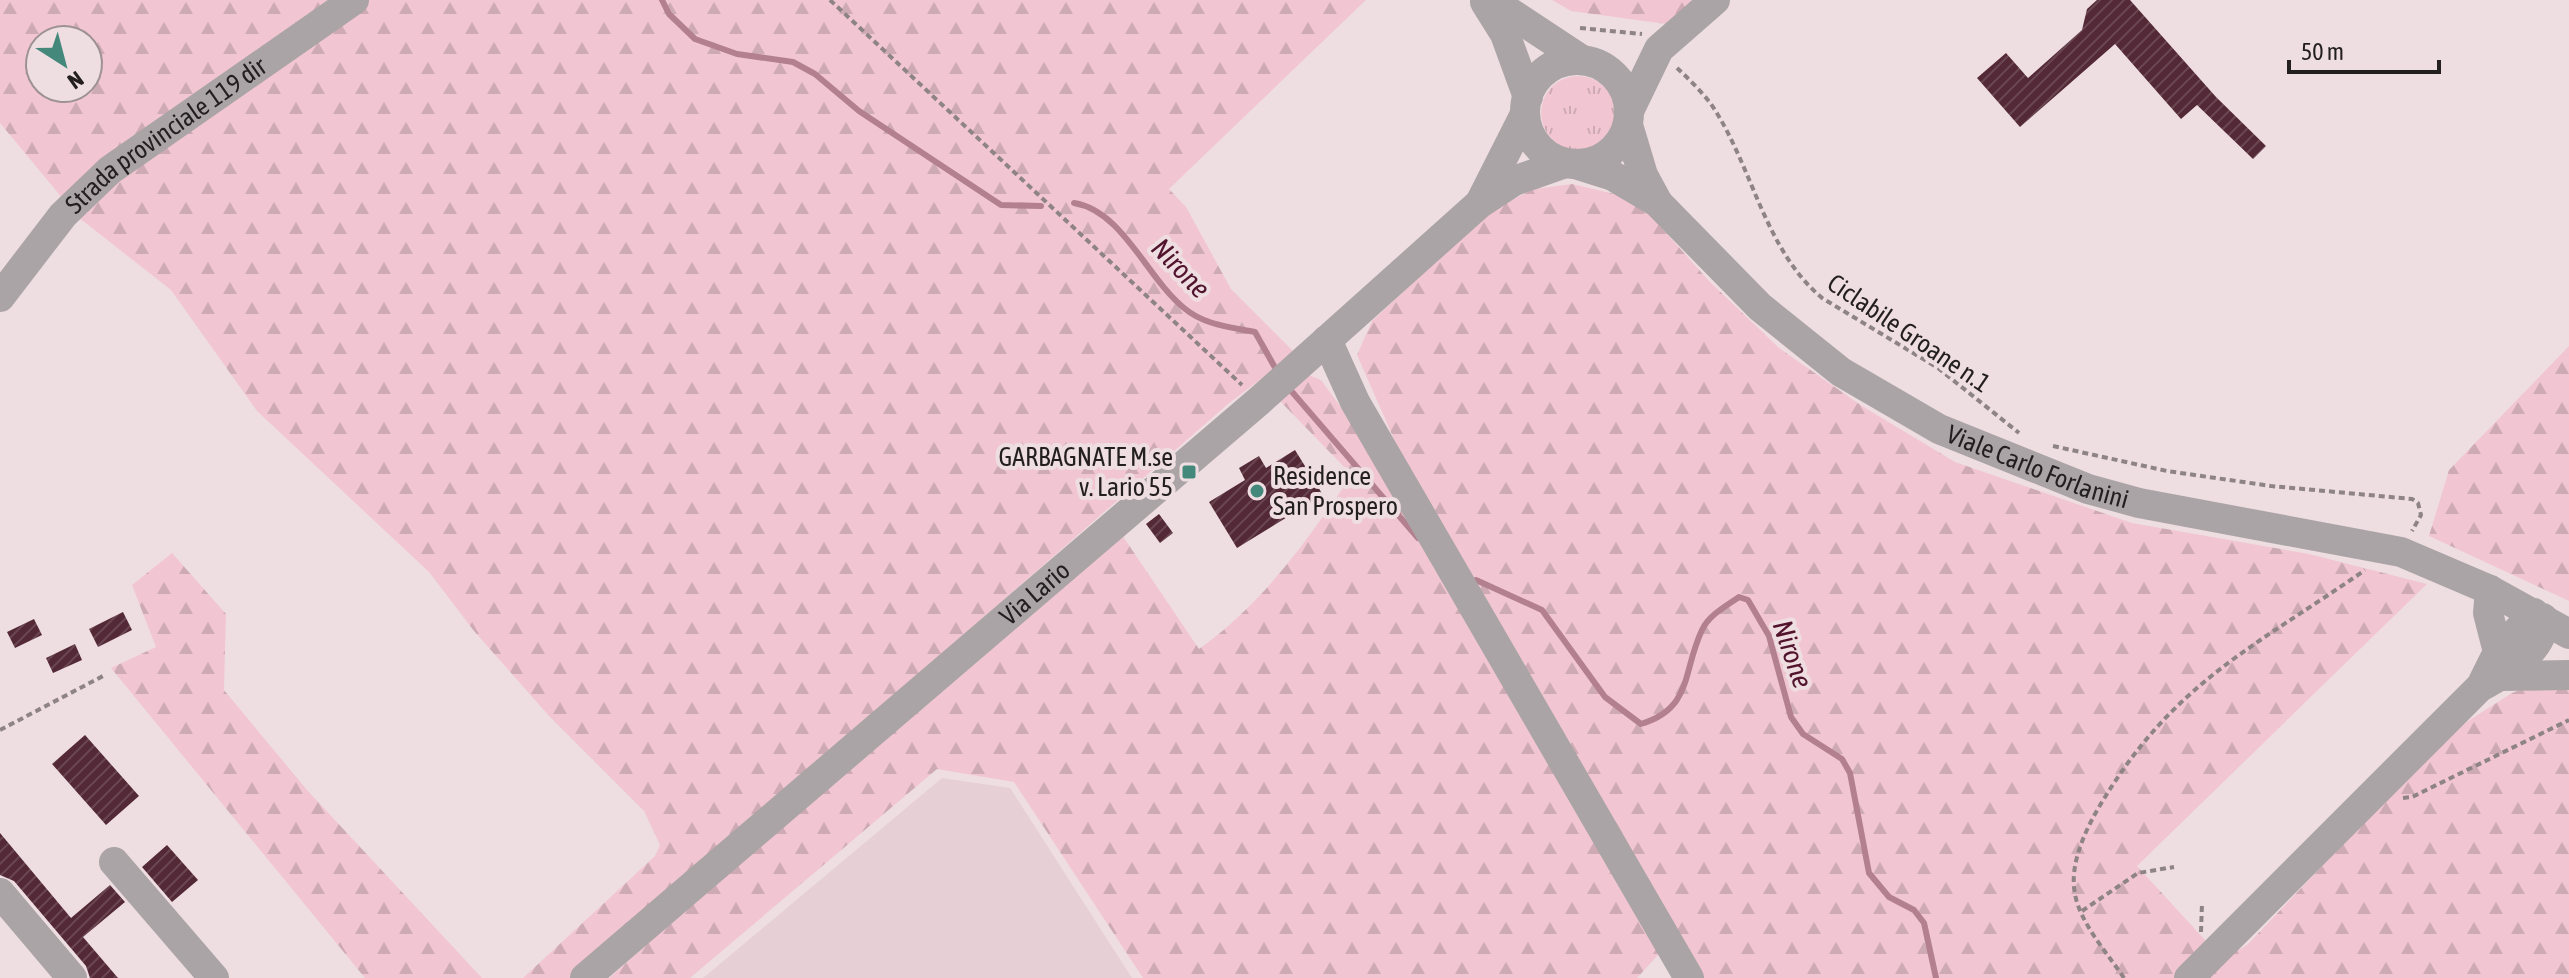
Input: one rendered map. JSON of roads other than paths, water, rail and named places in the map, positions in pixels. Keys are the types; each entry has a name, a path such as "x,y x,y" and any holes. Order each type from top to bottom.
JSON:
{"street":[{"name":"Strada provinciale 119 dir","path":"0,297 63,215 110,170 354,0"},
{"path":"1484,0 1505,34 1533,140 1541,150 1572,164 1610,153 1659,49 1715,0"},
{"path":"1491,0 1617,78 1629,117"},
{"path":"1526,105 1534,84 1554,66 1592,64 1659,49"},
{"name":"Via Lario","path":"1479,204 1526,105"},
{"name":"Viale Carlo Forlanini","path":"1629,117 1643,175 1657,202"},
{"name":"Via Lario","path":"585,978 1272,388 1479,204 1514,181 1572,164"},
{"name":"Viale Carlo Forlanini","path":"1572,164 1613,176 1657,202 1760,307 1841,372 1951,435 2088,489 2139,503 2401,552 2490,590 2569,634"},
{"path":"1327,340 1363,415 1689,978"},
{"path":"2490,590 2488,613 2493,672"},
{"path":"2189,978 2493,672 2534,647 2542,633 2538,615"},
{"path":"2493,672 2569,675"},
{"path":"114,862 214,978"},
{"path":"0,893 72,978"}],"waterway":[{"name":"Nirone","path":"662,0 669,14 695,39 737,54 793,62 815,74 859,111 1001,205 1041,206"},
{"name":"Nirone","path":"1074,203 1107,218 1170,295 1192,314 1218,324 1255,332 1278,373"},
{"name":"Nirone","path":"1287,386 1418,538"},
{"name":"Nirone","path":"1476,580 1542,610 1605,697 1641,724 1658,717 1678,698 1696,645 1709,620 1739,597 1748,600 1769,636 1791,717 1803,734 1842,759 1850,773 1869,873 1889,897 1914,910 1924,923 1936,978"}],"place":[{"name":"GARBAGNATE M.se v. Lario 55","path":"1189,472"},
{"name":"Residence San Prospero","path":"1257,491"}]}
